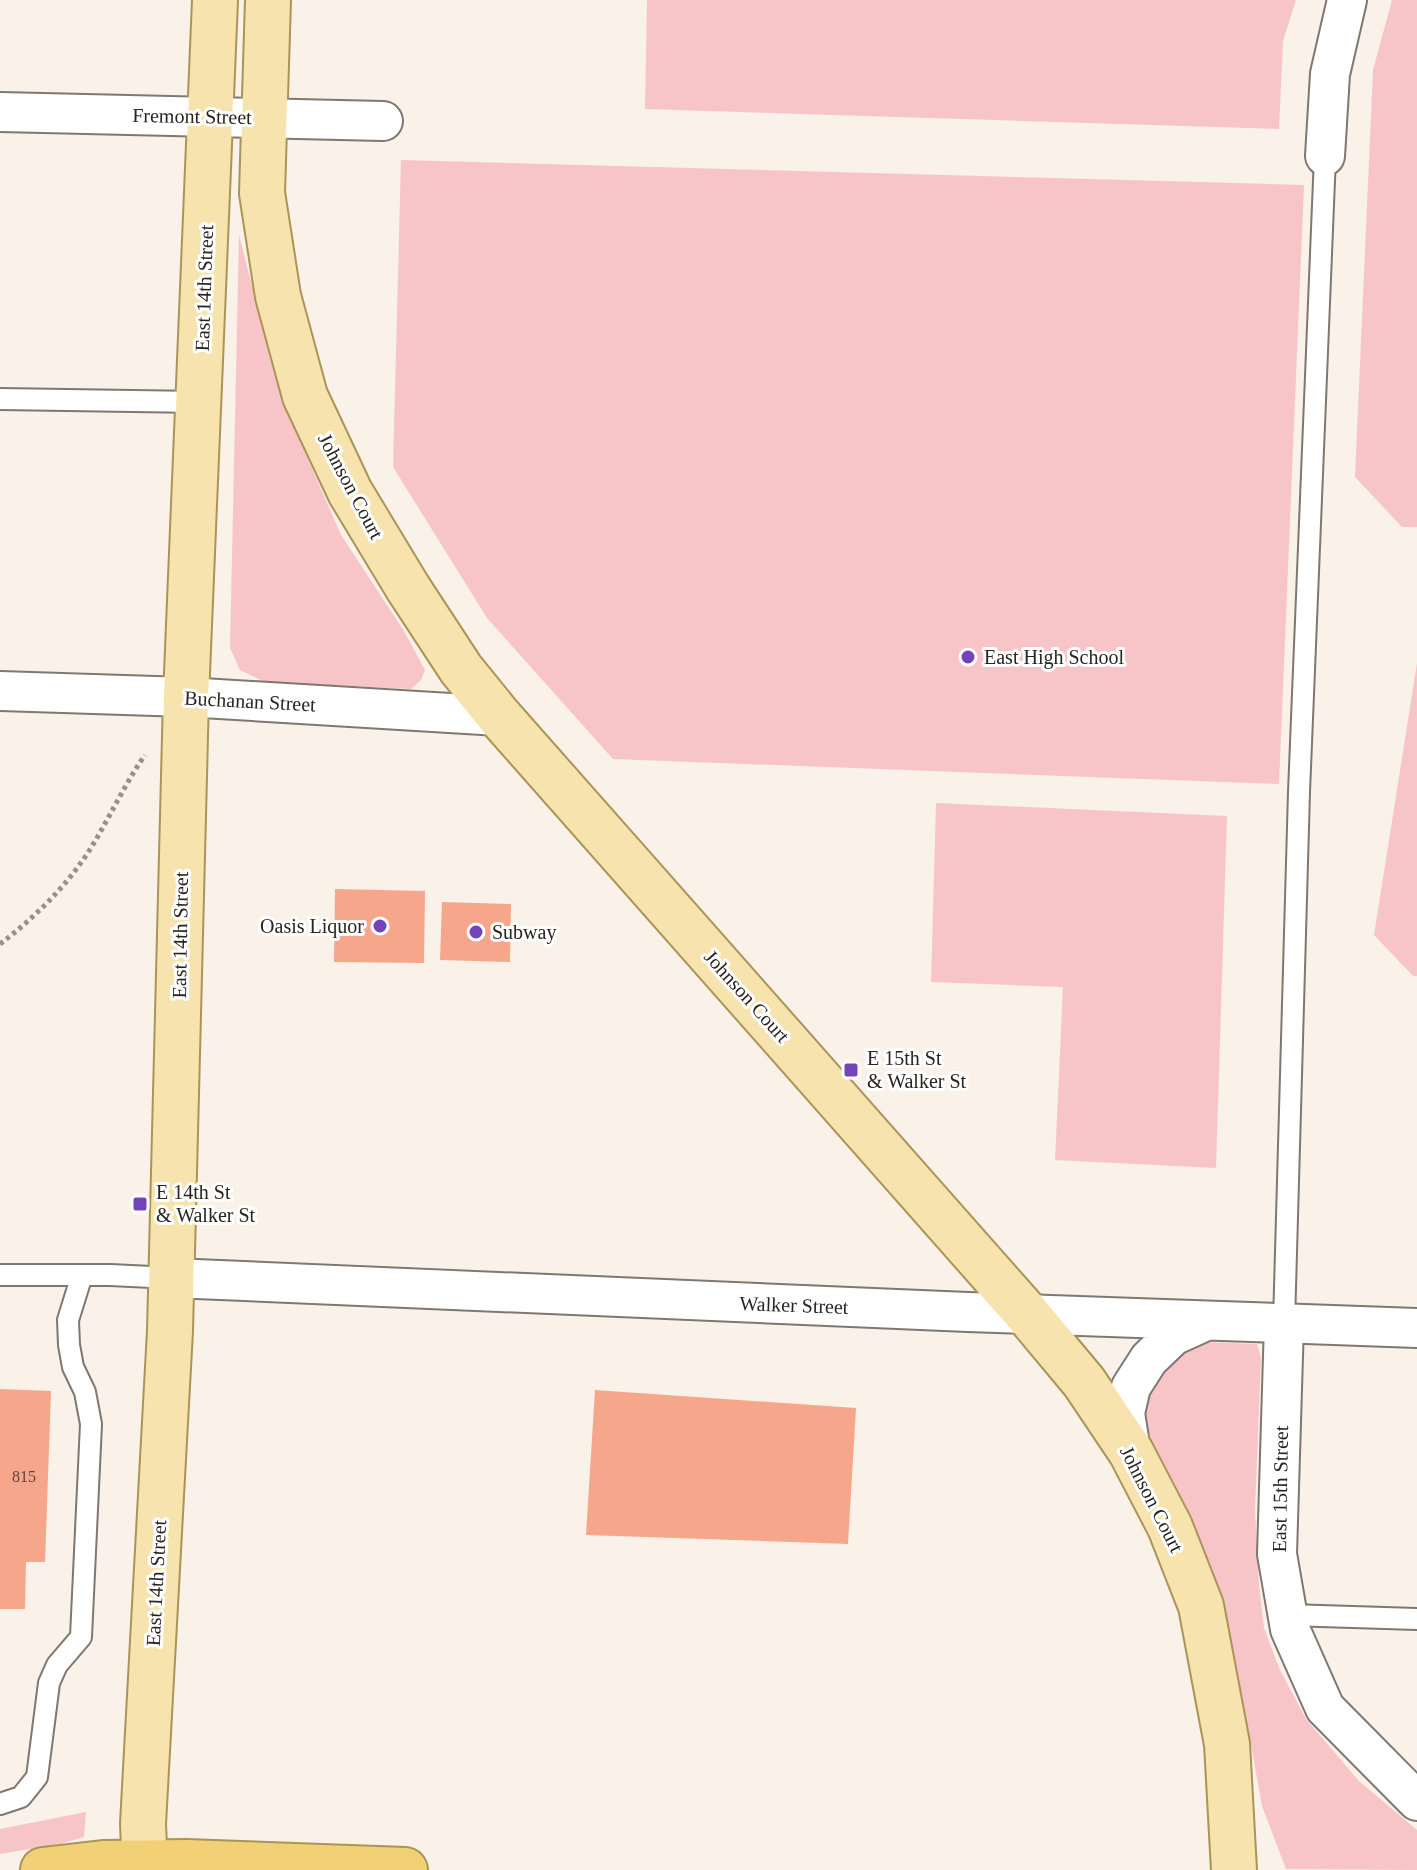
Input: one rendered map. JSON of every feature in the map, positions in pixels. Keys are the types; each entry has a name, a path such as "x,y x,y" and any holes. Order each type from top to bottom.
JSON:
{"highway":[{"path":"43,1870 103,1863 145,1866 186,1862 405,1870"}],"main road":[{"name":"East 14th Street","path":"145,1866 143,1824 172,1278 186,697 215,0"},
{"path":"264,117 268,0"},
{"name":"Johnson Court","path":"264,117 262,193 278,296 305,396 350,492 408,588 461,669 499,716 1028,1315 1084,1382 1131,1452 1170,1527 1201,1606 1227,1744 1234,1870"}],"street":[{"path":"1325,156 1330,74 1347,0"},
{"name":"Fremont Street","path":"0,112 383,121"},
{"name":"Buchanan Street","path":"0,691 186,697 499,716"},
{"name":"Walker Street","path":"172,1278 1028,1315 1417,1328"},
{"path":"1131,1452 1125,1413 1131,1387 1149,1359 1173,1336 1206,1321"},
{"name":"East 15th Street","path":"1284,1323 1277,1554 1290,1629 1325,1708 1417,1801"}],"lane":[{"path":"1284,1323 1299,792 1325,156"},
{"path":"0,399 199,402"},
{"path":"0,1275 172,1278"},
{"path":"0,1804 21,1797 37,1777 49,1683 57,1665 81,1637 91,1424 85,1392 73,1367 68,1320 82,1275"},
{"path":"1288,1615 1417,1619"}],"path":[{"path":"0,944 40,911 72,874 148,751"}],"shaded area":[{"path":"647,0 1296,0 1283,41 1279,129 645,109"},
{"path":"1392,0 1417,0 1417,527 1402,527 1355,477 1373,70"},
{"path":"401,160 1304,185 1279,784 613,759 487,618 393,467"},
{"path":"239,235 296,432 341,535 404,631 425,670 421,680 411,689 265,682 240,670 230,648"},
{"path":"1417,663 1417,976 1413,976 1374,935"},
{"path":"936,803 1227,816 1216,1168 1055,1160 1063,987 931,982"},
{"path":"1206,1342 1257,1344 1261,1358 1255,1511 1259,1585 1264,1628 1279,1668 1306,1719 1359,1781 1417,1830 1417,1870 1286,1869 1262,1806 1242,1695 1218,1606 1145,1443 1141,1414 1144,1391 1179,1349"},
{"path":"86,1812 84,1837 0,1854 0,1829"}],"building":[{"name":"Oasis Liquor","path":"335,889 425,891 424,963 334,962"},
{"name":"Subway","path":"442,902 511,904 510,962 440,960"},
{"path":"0,1389 51,1391 45,1562 26,1562 25,1609 0,1609"},
{"path":"595,1390 856,1408 848,1544 586,1535"}],"place":[{"name":"East High School","path":"968,657"},
{"name":"Oasis Liquor","path":"380,926"},
{"name":"Subway","path":"476,932"},
{"name":"E 15th St & Walker St","path":"851,1070"},
{"name":"E 14th St & Walker St","path":"140,1204"}]}
